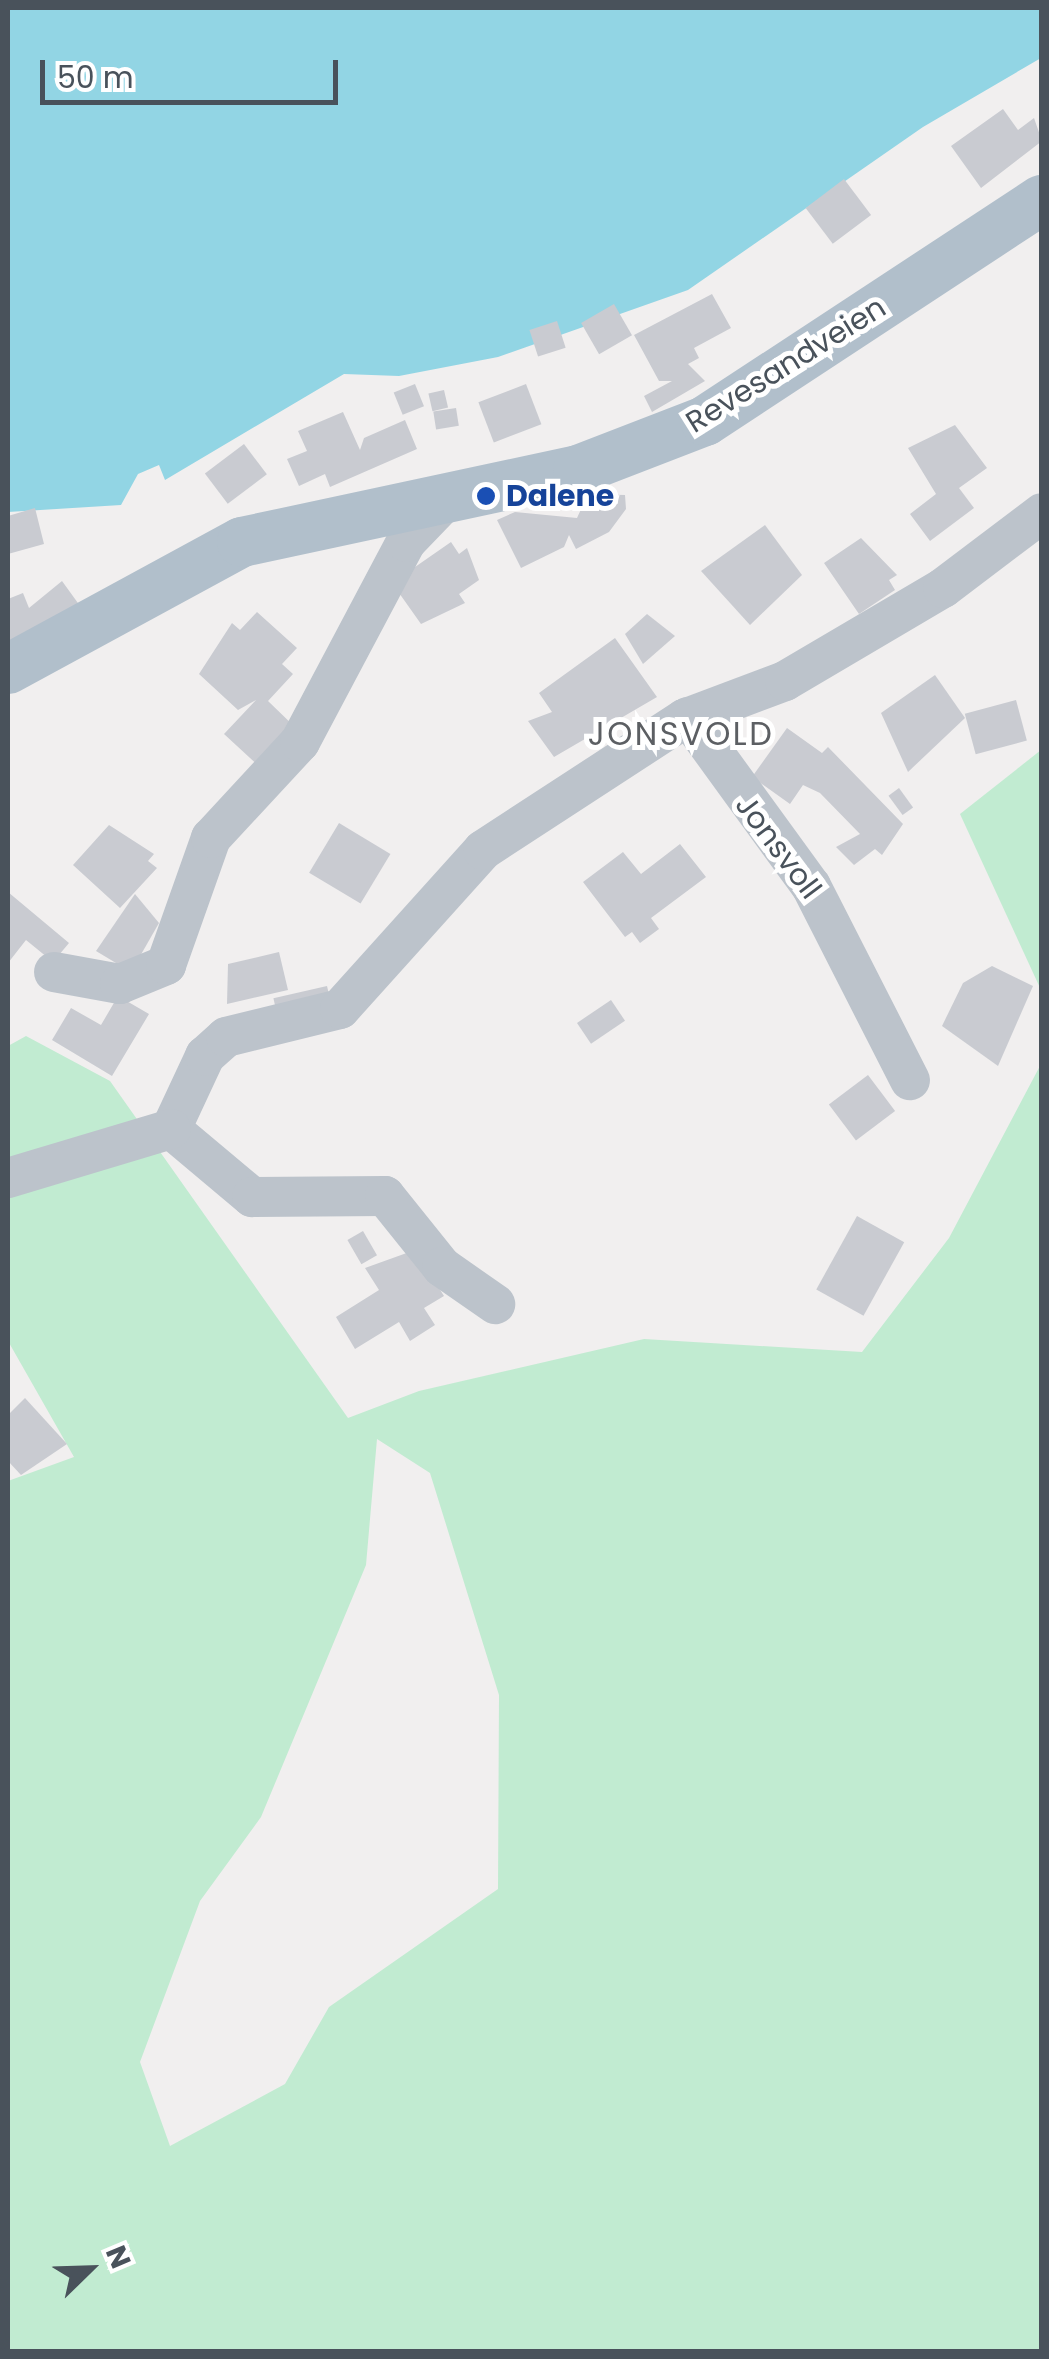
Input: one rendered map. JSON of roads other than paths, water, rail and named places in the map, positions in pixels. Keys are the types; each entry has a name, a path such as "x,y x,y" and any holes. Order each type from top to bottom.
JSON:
{"main road":[{"name":"Revesandveien","path":"8,669 242,542 451,494 578,470 706,422 1042,200"}],"street":[{"path":"54,972 137,982 166,965 182,935 211,838 300,742 406,542 451,494"},
{"path":"8,1178 171,1129 205,1056 226,1036 340,1008 424,908 483,850 688,717 848,644 1042,513"},
{"name":"Jonsvoll","path":"688,717 812,886 910,1080"},
{"path":"171,1129 252,1197 385,1196 442,1268 495,1304"}],"water":[{"path":"8,8 1041,8 1041,58 923,127 688,290 498,357 399,376 344,374 165,480 159,465 138,474 121,505 8,512"}],"place":[{"name":"Dalene","path":"486,496"}],"district":[{"name":"JONSVOLD","path":"681,734"}]}
